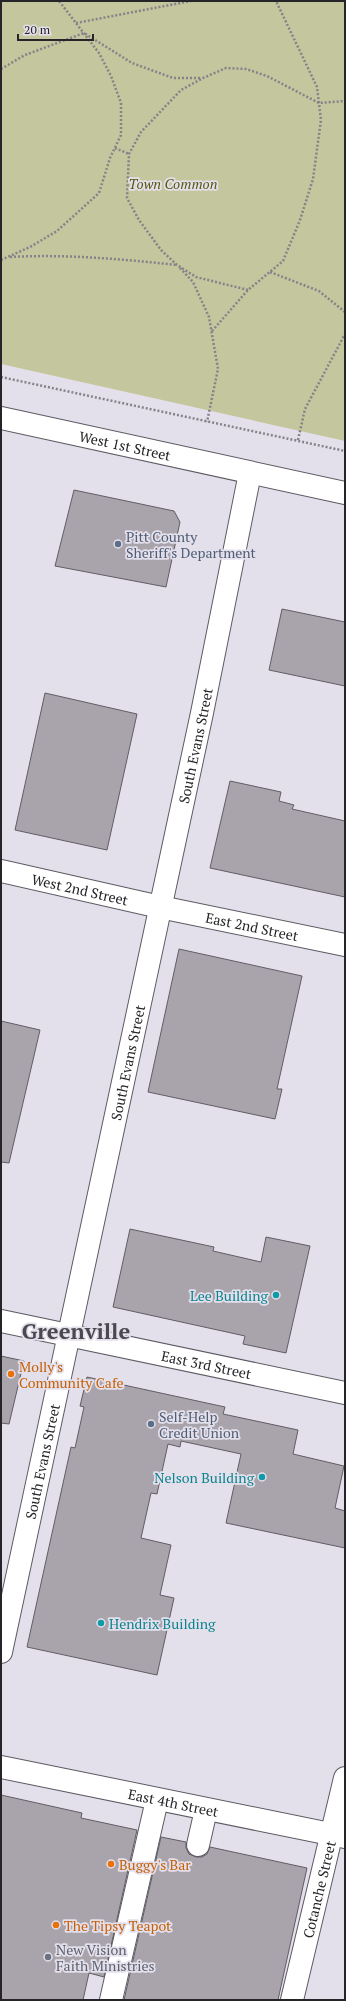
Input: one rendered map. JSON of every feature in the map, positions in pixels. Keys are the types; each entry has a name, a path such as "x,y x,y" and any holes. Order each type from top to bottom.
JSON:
{"street":[{"name":"West 1st Street","path":"1,418 345,493"},
{"name":"South Evans Street","path":"1,1652 202,713 250,473"},
{"name":"West 2nd Street","path":"1,870 160,906"},
{"name":"East 2nd Street","path":"160,906 345,945"},
{"name":"East 3rd Street","path":"1,1321 345,1393"},
{"name":"East 4th Street","path":"1,1767 338,1836"},
{"name":"Cotanche Street","path":"292,2000 338,1836 345,1778"},
{"path":"111,2000 157,1800"},
{"path":"198,1845 206,1810"}],"path":[{"path":"1,260 10,257 57,231 99,193 121,135 121,102 111,76 99,53 59,1"},
{"path":"76,23 191,1"},
{"path":"212,331 248,290 283,261 300,220 313,179 321,120 317,87 276,1"},
{"path":"1,69 25,55 84,33"},
{"path":"84,33 132,62 173,78 203,78"},
{"path":"207,422 218,369 209,317 193,282 161,250 139,220 127,198 129,154 141,132 180,90 226,68 246,69 267,76 319,102 345,101"},
{"path":"115,148 129,154"},
{"path":"10,257 53,255 116,258 177,265 196,277 248,290"},
{"path":"270,272 319,290 345,312"},
{"path":"298,440 305,409 345,334"},
{"path":"1,377 345,451"}],"green space":[{"name":"Town Common","path":"1,1 345,1 345,441 1,364"}],"building":[{"name":"Pitt County Sheriff's Department","path":"74,490 174,511 180,522 166,587 55,566"},
{"path":"282,609 345,622 345,686 269,670"},
{"path":"45,693 137,714 107,850 15,830"},
{"path":"230,781 281,792 279,801 294,805 292,809 345,821 345,897 210,868"},
{"path":"179,949 302,976 277,1089 282,1089 275,1119 148,1092"},
{"path":"1,1021 40,1030 9,1163 1,1162"},
{"path":"130,1229 214,1247 213,1251 261,1262 266,1237 310,1246 286,1353 243,1344 245,1336 113,1307"},
{"path":"1,1356 24,1361 9,1424 1,1423"},
{"path":"87,1377 225,1407 223,1414 298,1430 293,1454 344,1466 335,1508 345,1511 345,1548 226,1523 241,1454 181,1441 180,1447 168,1444 157,1494 151,1493 141,1538 171,1545 160,1595 174,1598 157,1675 27,1647 71,1447 75,1448 84,1407 80,1406"},
{"path":"1,1795 82,1813 81,1818 137,1830 104,1977 89,1973 83,2000 1,2000"},
{"path":"161,1837 186,1842 186,1848 189,1854 196,1857 202,1857 207,1854 210,1847 307,1868 278,2000 124,2000"}],"place":[{"name":"Pitt County Sheriff's Department","path":"118,544"},
{"name":"Lee Building","path":"276,1295"},
{"name":"Molly's Community Cafe","path":"11,1374"},
{"name":"Self-Help Credit Union","path":"151,1424"},
{"name":"Nelson Building","path":"262,1477"},
{"name":"Hendrix Building","path":"101,1623"},
{"name":"Buggy's Bar","path":"111,1864"},
{"name":"The Tipsy Teapot","path":"56,1925"},
{"name":"New Vision Faith Ministries","path":"48,1957"}],"district":[{"name":"Greenville","path":"76,1330"}]}
